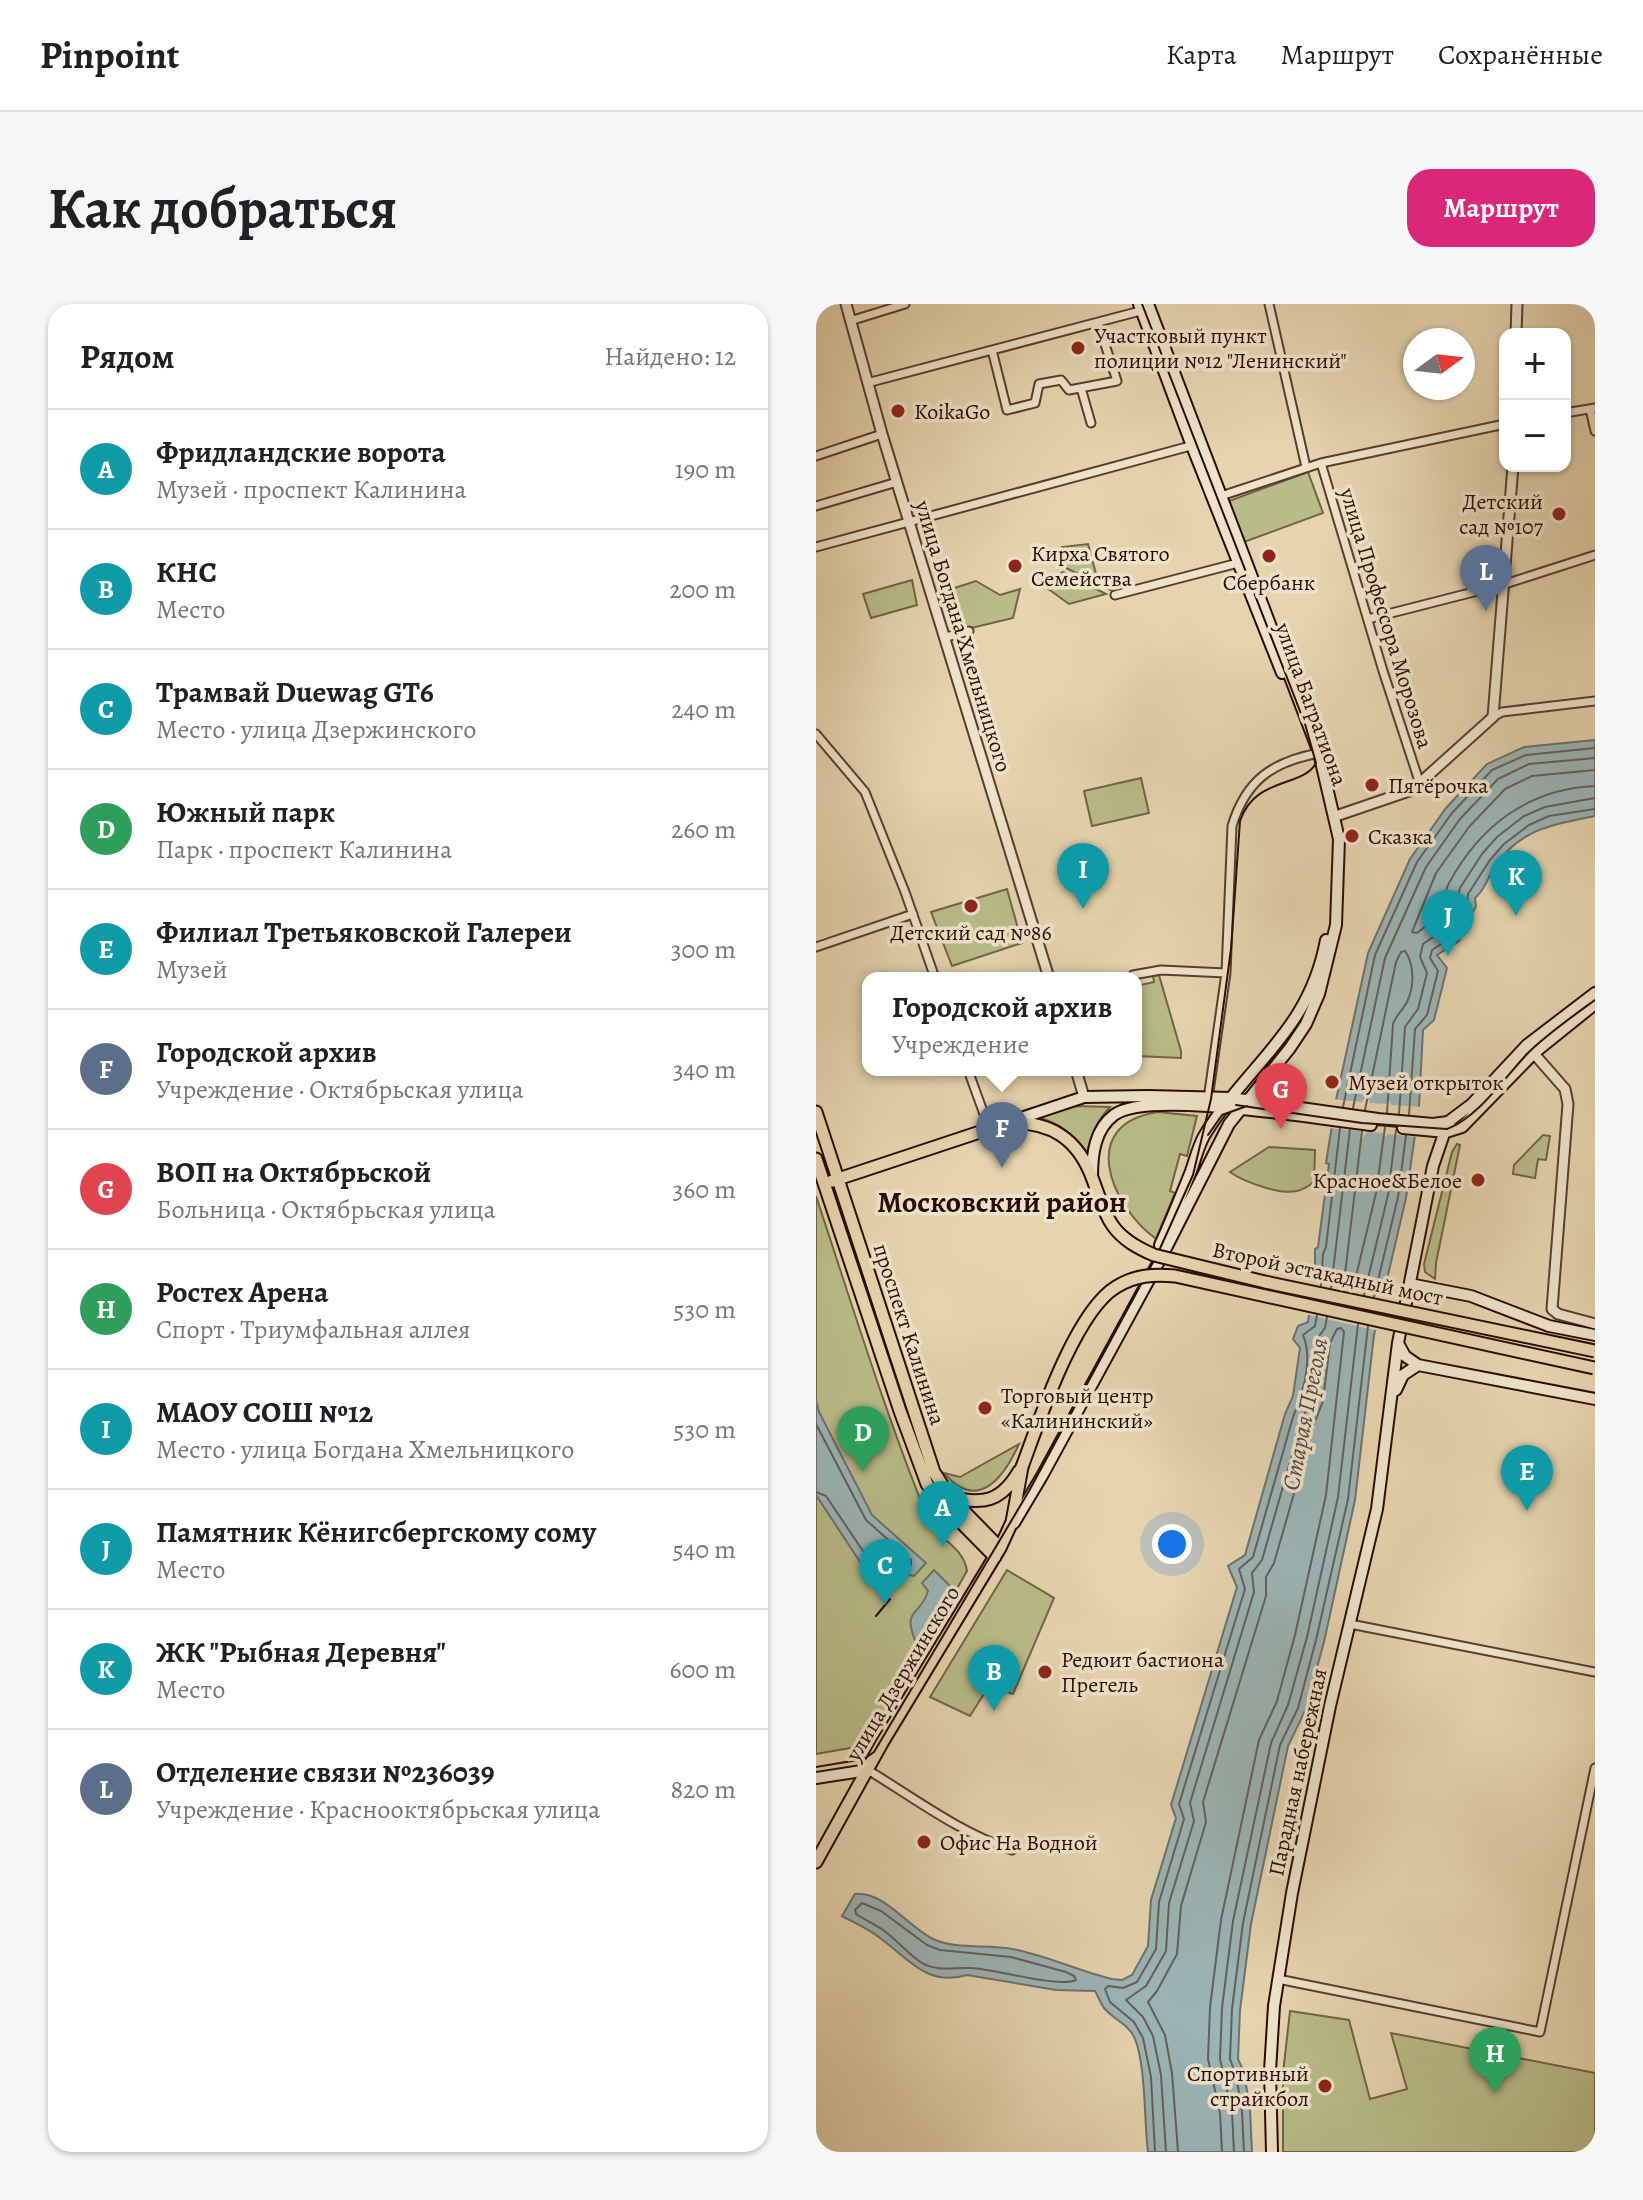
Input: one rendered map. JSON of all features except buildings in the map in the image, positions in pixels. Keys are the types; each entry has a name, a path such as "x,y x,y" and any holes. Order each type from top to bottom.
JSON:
{"main road":[{"name":"улица Багратиона","path":"1144,307 1316,753 1339,839 1339,897 1330,955 1319,994 1306,1024 1245,1105"},
{"name":"улица Багратиона","path":"1216,498 1238,563 1316,753"},
{"name":"улица Багратиона","path":"1225,1104 1290,1029 1317,977 1332,896 1333,817"},
{"path":"824,1183 1084,1097 1208,1099 1225,1104 1335,1117 1447,1127 1595,993"},
{"path":"1530,1049 1595,1004"},
{"name":"Второй эстакадный мост","path":"1092,1177 1097,1138 1115,1114 1127,1108 1147,1105 1225,1104"},
{"name":"улица Дзержинского","path":"1048,1465 1045,1457 1161,1243 1203,1138 1225,1104"},
{"name":"улица Дзержинского","path":"816,1862 1048,1465 1163,1254 1229,1124 1245,1105"},
{"name":"проспект Калинина","path":"816,1112 934,1472 950,1497 997,1553"},
{"name":"Второй эстакадный мост","path":"1007,1123 1035,1123 1058,1131 1079,1154 1092,1177 1106,1215 1126,1239 1154,1255 1265,1282 1595,1351"},
{"name":"Парадная набережная","path":"1272,2152 1270,2071 1274,2006 1292,1893 1377,1509 1398,1343 1433,1166 1447,1127"},
{"name":"проспект Калинина","path":"816,1159 927,1484 937,1498 997,1553"},
{"name":"Второй эстакадный мост","path":"1022,1467 1076,1336 1104,1296 1129,1280 1146,1275 1175,1276 1595,1369"},
{"path":"1410,1284 1459,1293 1549,1326 1595,1335"},
{"path":"1398,1343 1405,1356 1418,1365 1590,1398"},
{"path":"1391,1403 1403,1375 1418,1365"},
{"path":"927,1484 950,1497 982,1502 1006,1490 1022,1467"},
{"path":"1010,1528 1022,1467"},
{"path":"816,1778 868,1770"}],"street":[{"name":"улица Богдана Хмельницкого","path":"846,304 882,434 1047,972"},
{"path":"850,321 905,304"},
{"path":"1269,304 1306,467"},
{"path":"1516,328 1517,304"},
{"path":"867,383 1098,323 1144,307"},
{"path":"992,350 1007,410 1035,403 1039,384 1061,380 1069,390 1117,381 1098,323"},
{"path":"1081,388 1091,423"},
{"path":"1571,412 1592,408 1595,431"},
{"path":"1216,498 1321,463 1499,425"},
{"path":"816,456 882,434"},
{"path":"816,547 1196,444"},
{"name":"улица Профессора Морозова","path":"1321,463 1420,784"},
{"path":"1493,717 1513,472"},
{"path":"816,506 897,482"},
{"path":"1368,619 1505,584 1595,555"},
{"path":"1115,595 1238,563"},
{"path":"946,637 969,631"},
{"path":"1333,817 1400,796 1420,784 1502,712 1595,701"},
{"path":"816,734 865,792 933,972"},
{"path":"1208,1099 1226,973 1235,815 1257,778 1267,771 1316,753"},
{"path":"816,947 913,914"},
{"path":"1142,973 1161,970 1226,973"},
{"path":"1530,1049 1565,1089 1568,1104 1552,1309 1558,1314 1595,1324"},
{"path":"970,1076 989,1128"},
{"path":"1078,1076 1084,1097"},
{"path":"1350,1624 1595,1672"},
{"path":"1278,1979 1540,2032 1595,1768"},
{"path":"868,1770 958,1825 1012,1850"}],"green space":[{"path":"1308,472 1323,513 1244,542 1229,501"},
{"path":"1088,544 1098,581 1112,578 1112,591 1066,568 1062,547"},
{"path":"1063,572 1106,594 1069,604 1040,583"},
{"path":"912,580 917,605 871,618 863,594"},
{"path":"976,581 1000,595 1020,589 1013,618 963,630 957,603 943,606 939,593"},
{"path":"1141,778 1149,813 1092,826 1084,791"},
{"path":"1007,889 1022,943 952,966 931,912"},
{"path":"1159,975 1181,1058 1142,1056 1142,985 1154,982 1153,976"},
{"path":"1075,1106 1110,1107 1095,1128 1087,1153 1066,1130 1038,1117"},
{"path":"1158,1112 1197,1116 1187,1156 1180,1154 1170,1191 1175,1193 1156,1239 1126,1206 1115,1187 1109,1167 1110,1148 1117,1132 1133,1120"},
{"path":"1543,1135 1550,1136 1546,1160 1538,1159 1535,1178 1513,1174 1514,1165"},
{"path":"1457,1144 1460,1145 1435,1279 1425,1272 1424,1264 1452,1152"},
{"path":"1269,1147 1315,1150 1314,1182 1299,1190 1281,1191 1230,1172"},
{"path":"816,1196 883,1399 928,1519 960,1555 967,1571 867,1745 816,1754"},
{"path":"1019,1444 998,1478 979,1490 956,1485 944,1473 960,1477"},
{"path":"1007,1570 1054,1598 1013,1694 989,1686 970,1716 930,1697"},
{"path":"1290,2011 1349,2020 1370,2099 1407,2089 1391,2033 1595,2073 1595,2152 1283,2152 1283,2073"}],"water":[{"name":"Старая Преголя","path":"1595,740 1595,816 1540,830 1516,843 1495,866 1475,898 1476,906 1459,941 1437,955 1447,968 1434,1020 1423,1030 1419,1107 1406,1198 1374,1335 1355,1500 1324,1642 1305,1711 1288,1746 1251,1924 1240,2010 1238,2059 1244,2072 1250,2110 1252,2152 1148,2152 1139,2051 1129,2030 1104,2008 1095,1991 1056,1990 967,1975 953,1978 930,1974 871,1932 842,1916 855,1894 866,1895 886,1904 924,1933 942,1942 1025,1952 1112,1979 1122,1980 1132,1975 1148,1946 1151,1900 1176,1818 1171,1805 1237,1587 1228,1566 1245,1555 1285,1414 1293,1396 1300,1348 1293,1339 1298,1326 1308,1322 1336,1100 1368,953 1410,859 1446,808 1487,764 1524,747"},
{"path":"816,1401 872,1515 926,1563 914,1576 864,1568 816,1495"},
{"path":"934,1570 952,1588 925,1640 915,1640 912,1617 928,1591 922,1583"}],"pier":[{"path":"1367,1095 1370,1103 1386,1104 1389,1100 1391,1105 1423,1107 1418,1137 1388,1134 1385,1137 1383,1133 1367,1132 1363,1138 1359,1131 1328,1128 1332,1099 1362,1102"},
{"path":"1310,1280 1386,1296 1379,1331 1305,1314"}],"tram line":[{"path":"816,1767 864,1759 874,1752 1029,1491 1158,1253 1193,1175 1211,1099 1231,949 1240,821 1256,796 1301,776 1316,763 1305,724 1142,304"},
{"path":"1236,1105 1362,1123 1447,1129 1470,1115 1530,1051 1595,1000"},
{"path":"1208,1135 1222,1115 1247,1106"},
{"path":"876,1616 890,1599"}],"place":[{"name":"Участковый пункт полиции №12 \"Ленинский\"","path":"1078,348"},
{"name":"KoikaGo","path":"898,411"},
{"name":"Детский сад №107","path":"1559,514"},
{"name":"Сбербанк","path":"1269,556"},
{"name":"Кирха Святого Семейства","path":"1015,566"},
{"name":"Отделение связи №236039","path":"1486,611"},
{"name":"Пятёрочка","path":"1372,785"},
{"name":"Сказка","path":"1352,836"},
{"name":"Детский сад №86","path":"971,906"},
{"name":"МАОУ СОШ №12","path":"1083,909"},
{"name":"ЖК \"Рыбная Деревня\"","path":"1516,916"},
{"name":"Памятник Кёнигсбергскому сому","path":"1448,956"},
{"name":"Музей открыток","path":"1332,1082"},
{"name":"ВОП на Октябрьской","path":"1281,1129"},
{"name":"Городской архив","path":"1002,1168"},
{"name":"Красное&Белое","path":"1478,1180"},
{"name":"Торговый центр «Калининский»","path":"985,1408"},
{"name":"Южный парк","path":"863,1472"},
{"name":"Филиал Третьяковской Галереи","path":"1527,1511"},
{"name":"Фридландские ворота","path":"943,1547"},
{"name":"Трамвай Duewag GT6","path":"885,1605"},
{"name":"Редюит бастиона Прегель","path":"1045,1672"},
{"name":"КНС","path":"994,1711"},
{"name":"Офис На Водной","path":"924,1842"},
{"name":"Спортивный страйкбол","path":"1325,2086"},
{"name":"Ростех Арена","path":"1495,2093"}],"district":[{"name":"Московский район","path":"1002,1202"}]}
